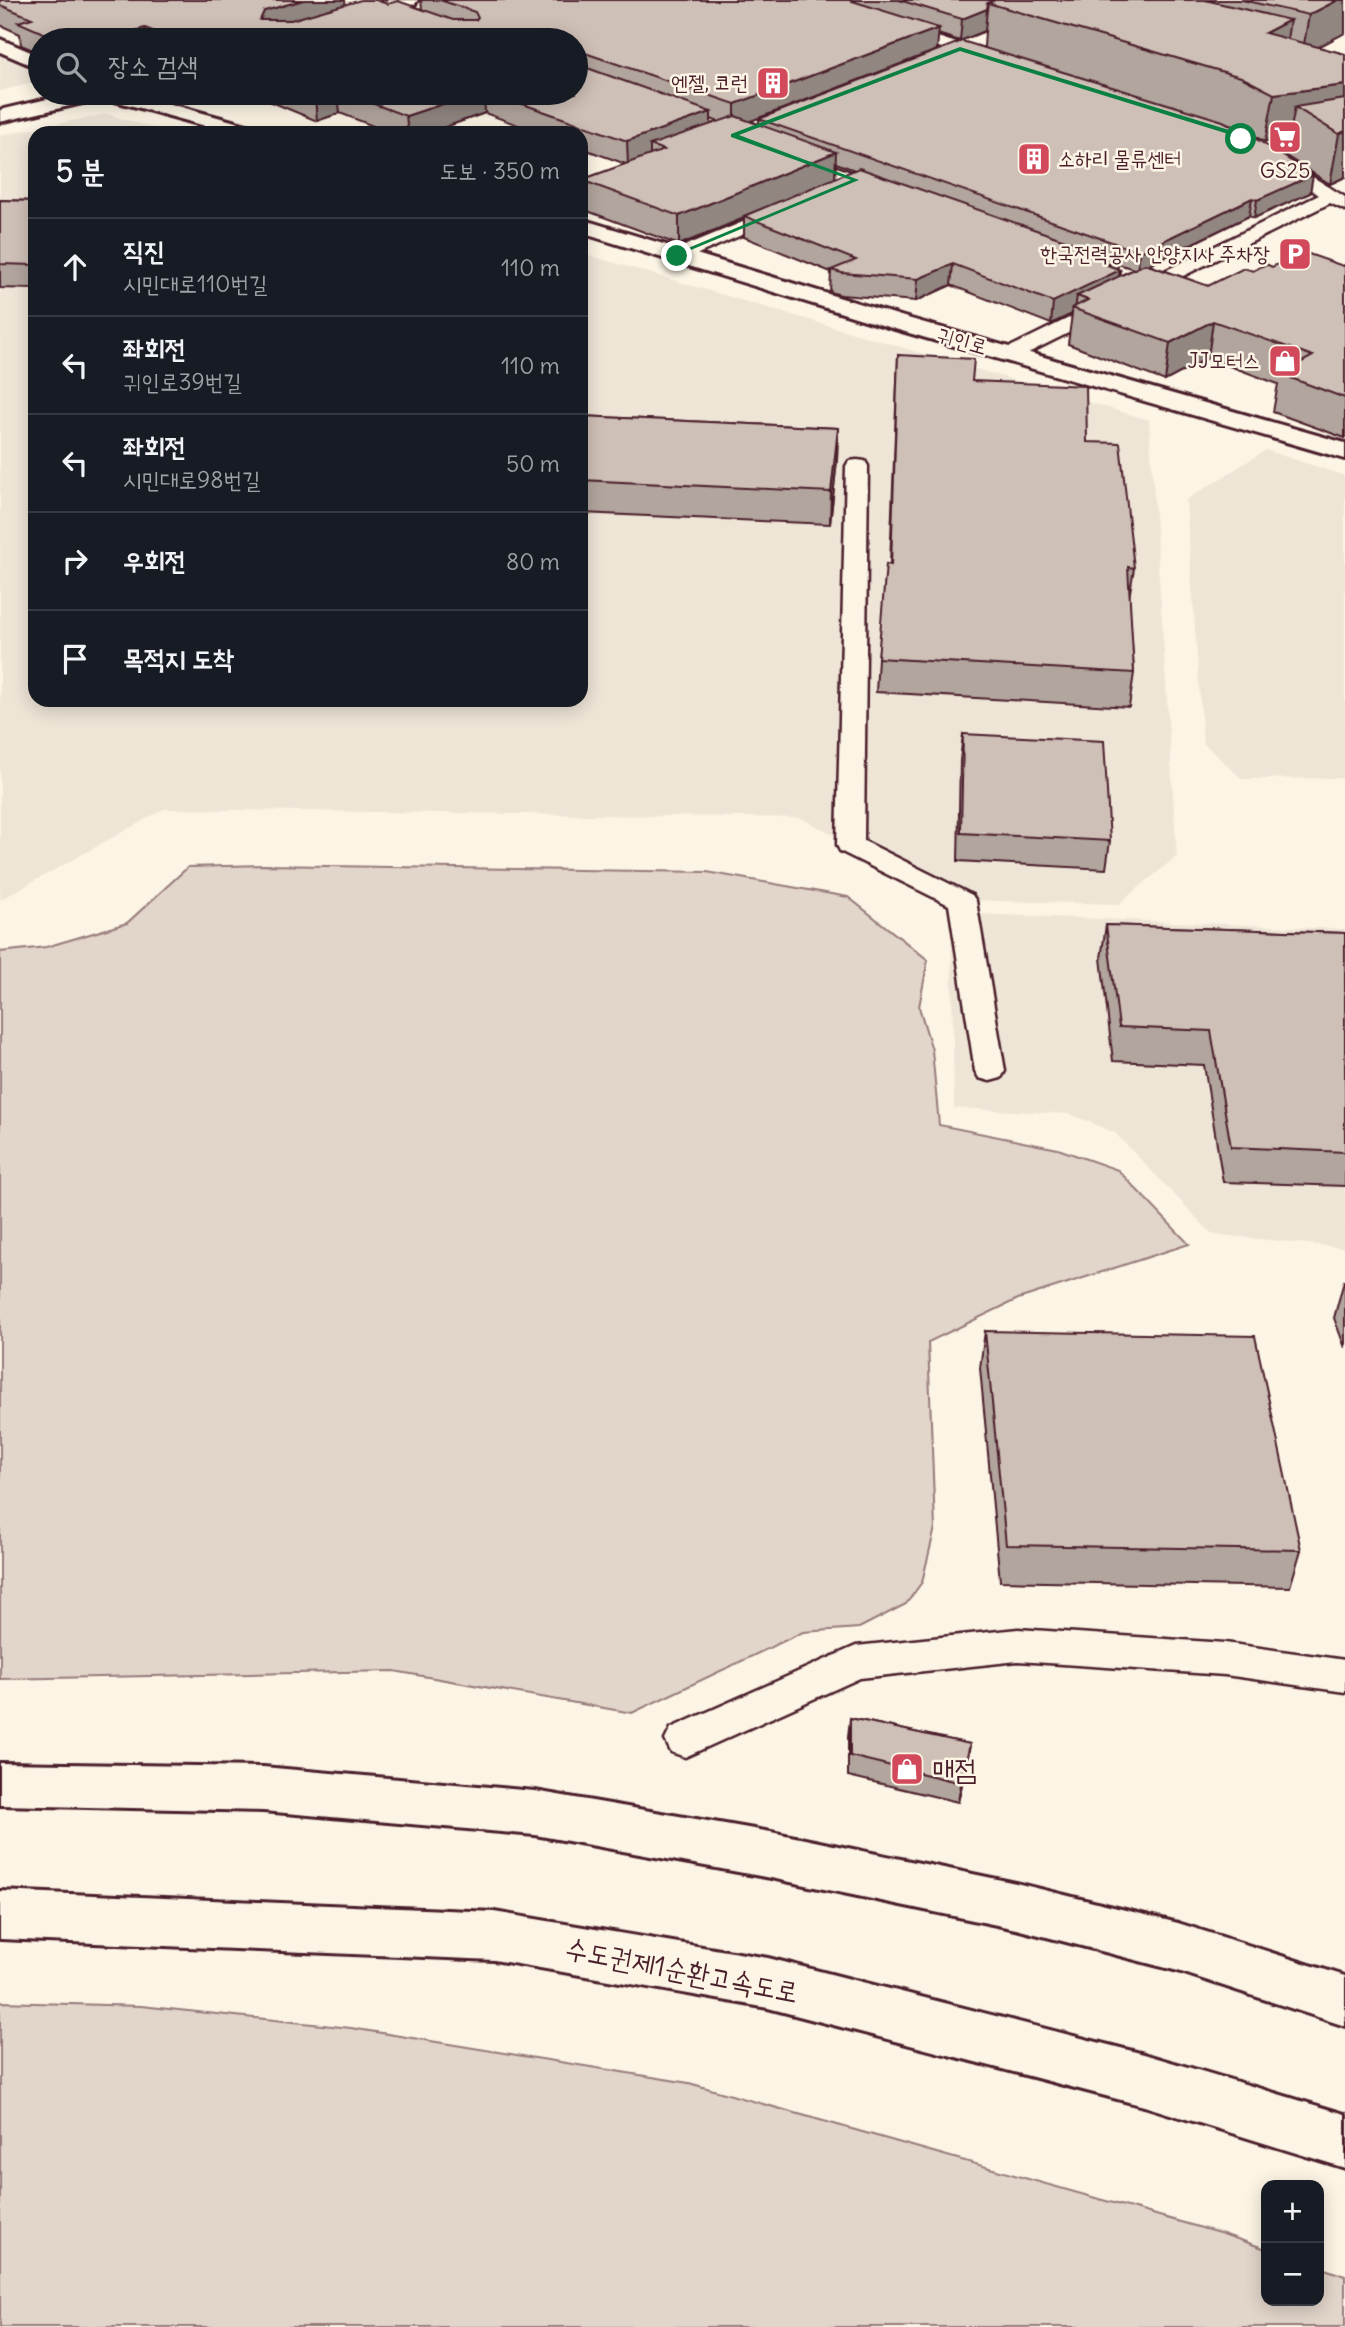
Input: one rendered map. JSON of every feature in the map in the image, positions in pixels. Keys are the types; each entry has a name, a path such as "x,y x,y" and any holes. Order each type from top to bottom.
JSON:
{"main road":[{"path":"314,28 409,0"},
{"path":"0,45 28,58"},
{"path":"0,116 46,105"},
{"path":"153,105 229,126"},
{"name":"귀인로","path":"588,228 1343,450"},
{"path":"0,1784 263,1789 535,1813 771,1855 989,1900 1178,1947 1345,2001"},
{"name":"수도권제1순환고속도로","path":"0,1915 494,1936 768,1983 1144,2080 1345,2141"}],"street":[{"path":"380,8 412,20"},
{"path":"881,24 1002,62"},
{"path":"935,58 984,40"},
{"path":"1287,147 1263,150 1338,201"},
{"path":"783,153 907,198"},
{"path":"831,190 856,180"},
{"path":"677,256 805,201"},
{"path":"1012,354 1151,284 1338,201"},
{"path":"1125,275 1151,284"},
{"path":"858,466 850,845 962,901 990,1071"},
{"path":"685,1740 856,1662 1018,1645 1226,1659 1345,1676"}],"shaded area":[{"path":"0,53 28,64 28,84 0,91"},
{"path":"107,114 147,126 46,126"},
{"path":"28,130 28,707 588,707 588,255 1149,420 1177,856 1119,904 962,900 801,818 164,809 0,900 0,135"},
{"path":"1266,450 1345,476 1345,778 1242,779 1203,743 1186,500"},
{"path":"264,865 707,872 848,897 928,960 919,1007 932,1050 939,1125 1058,1149 1118,1170 1189,1244 1018,1299 928,1342 935,1528 922,1582 906,1604 859,1628 803,1632 632,1713 394,1671 0,1679 0,952 46,947 127,923 188,867"},
{"path":"951,913 1345,929 1345,1248 1212,1234 1115,1133 1070,1114 954,1108"},
{"path":"0,2002 141,2006 351,2028 689,2083 1223,2234 1261,2247 1261,2306 1324,2306 1324,2269 1345,2276 1345,2327 0,2327"}],"building":[{"path":"0,0 303,0 264,11 260,20 291,20 361,0 376,0 387,4 398,1 453,20 476,20 478,18 475,12 440,0 849,0 939,28 735,104 588,54 588,28 32,28 18,22 32,18 0,5"},
{"path":"899,0 995,0 988,3 987,9 962,19"},
{"path":"995,0 1205,0 1290,20 1265,33 1345,54 1345,85 1274,94 1241,77 988,3"},
{"path":"1242,0 1338,0 1309,15"},
{"name":"소하리 물류센터","path":"962,41 1223,121 1313,175 1257,200 1252,198 1140,252 759,119"},
{"path":"588,68 711,112 627,141 526,105 588,105"},
{"path":"1345,99 1345,131 1339,134 1295,107"},
{"path":"377,105 439,105 406,116"},
{"path":"735,116 836,152 679,216 588,183 588,177 664,150 650,145"},
{"path":"859,168 1119,259 1107,265 1120,270 1053,302 953,264 918,279 842,273 831,270 856,260 744,216"},
{"path":"0,200 28,201 28,265 0,264"},
{"path":"1303,252 1345,265 1345,398 1280,374 1313,356 1213,321 1170,343 1072,308 1088,300 1077,296 1145,264 1208,286 1244,268 1253,271 1266,264 1272,267"},
{"path":"898,355 974,359 972,381 1086,386 1087,442 1120,443 1134,568 1128,567 1134,673 878,658 886,564 891,565"},
{"path":"588,416 838,428 831,492 588,480"},
{"path":"963,734 1104,741 1110,841 961,833"},
{"path":"1106,925 1345,933 1345,1152 1231,1147 1211,1031 1119,1027"},
{"path":"985,1331 1255,1336 1301,1550 1006,1545"},
{"path":"850,1718 970,1744 961,1783 850,1756"}],"place":[{"name":"엔젤, 코런","path":"773,83"},
{"name":"GS25","path":"1285,137"},
{"name":"소하리 물류센터","path":"1034,159"},
{"name":"한국전력공사 안양지사 주차장","path":"1295,254"},
{"name":"JJ모터스","path":"1285,361"},
{"name":"매점","path":"907,1769"}],"route":[{"path":"677,256 856,180 734,135 960,49 1227,132 1241,139"}]}
